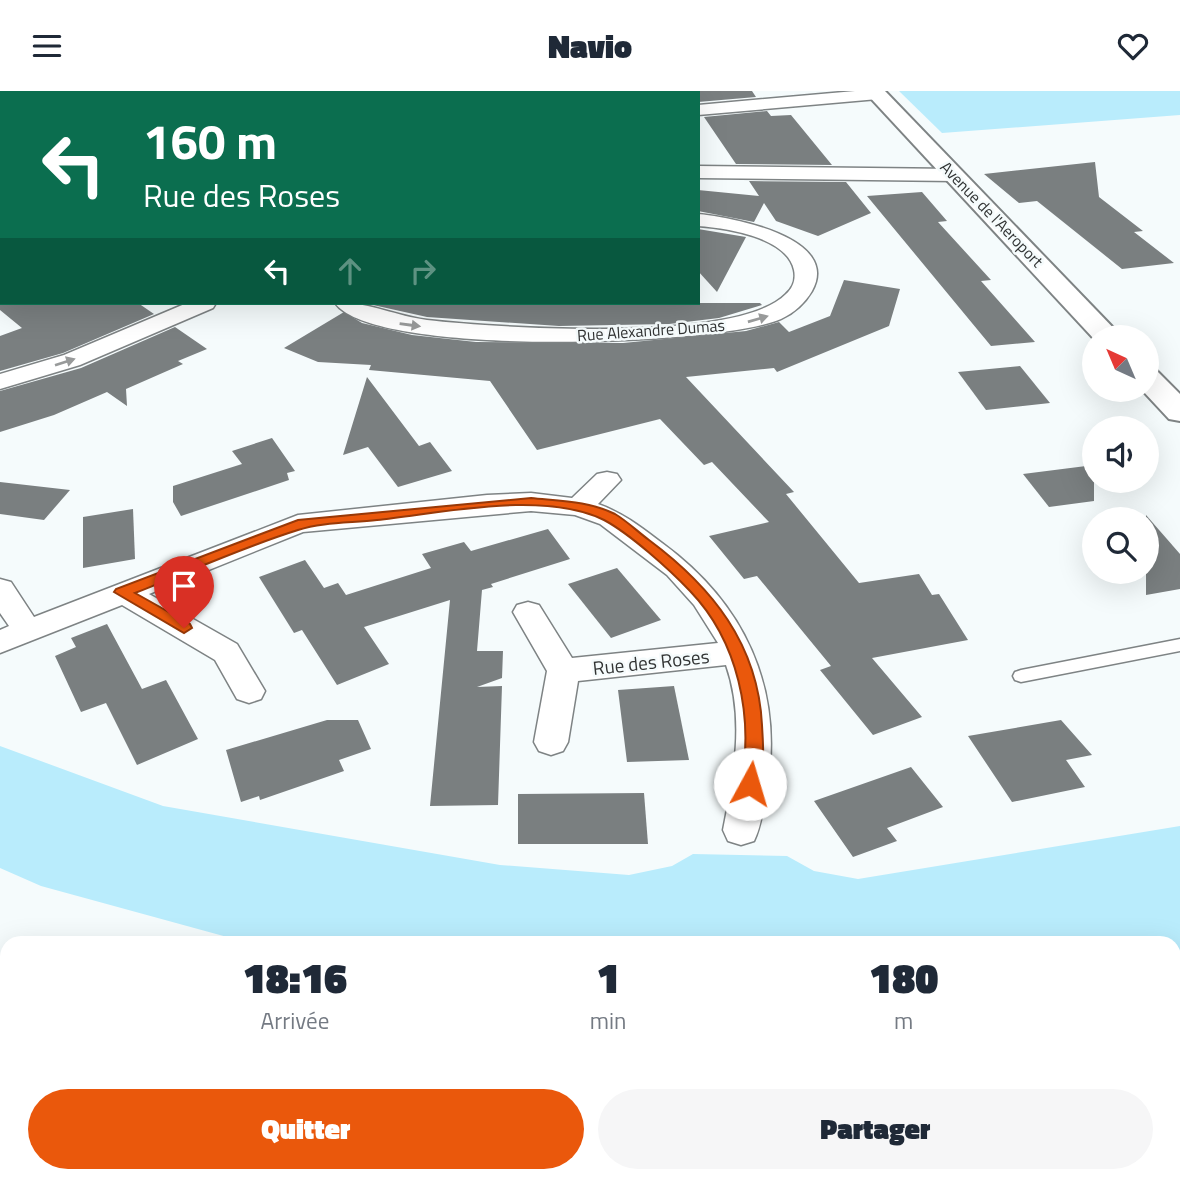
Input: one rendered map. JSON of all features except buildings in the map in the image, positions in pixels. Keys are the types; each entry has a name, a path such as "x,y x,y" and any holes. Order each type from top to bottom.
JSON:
{"street":[{"path":"700,110 876,93"},
{"name":"Avenue de l'Aeroport","path":"876,93 1097,325"},
{"path":"700,172 955,175"},
{"name":"Rue Alexandre Dumas","path":"350,305 374,318 406,325 462,331 583,336 743,324 771,316 791,304 804,290 807,275 802,261 790,247 746,227 700,220"},
{"path":"0,382 72,360 200,305"},
{"path":"1159,390 1180,412"},
{"path":"579,507 607,480"},
{"name":"Rue des Roses","path":"0,589 13,636 298,524 486,504 531,502 579,507 610,518 677,568 705,598 739,652 750,692 754,761 741,830"},
{"path":"122,592 226,652 249,691"},
{"path":"528,612 563,671 551,742"},
{"name":"Rue des Roses","path":"563,671 739,652"}],"lane":[{"path":"1021,676 1180,645"}],"shaded area":[{"path":"899,91 1180,91 1180,115 942,133"},
{"path":"0,746 163,806 500,865 629,875 672,866 693,854 787,856 814,871 858,879 1180,826 1180,936 223,936 41,886 0,868"}],"route":[{"path":"184,628 122,592 298,524 486,504 531,502 579,507 610,518 677,568 705,598 732,638 746,673 752,708 754,761 750,784"}]}
